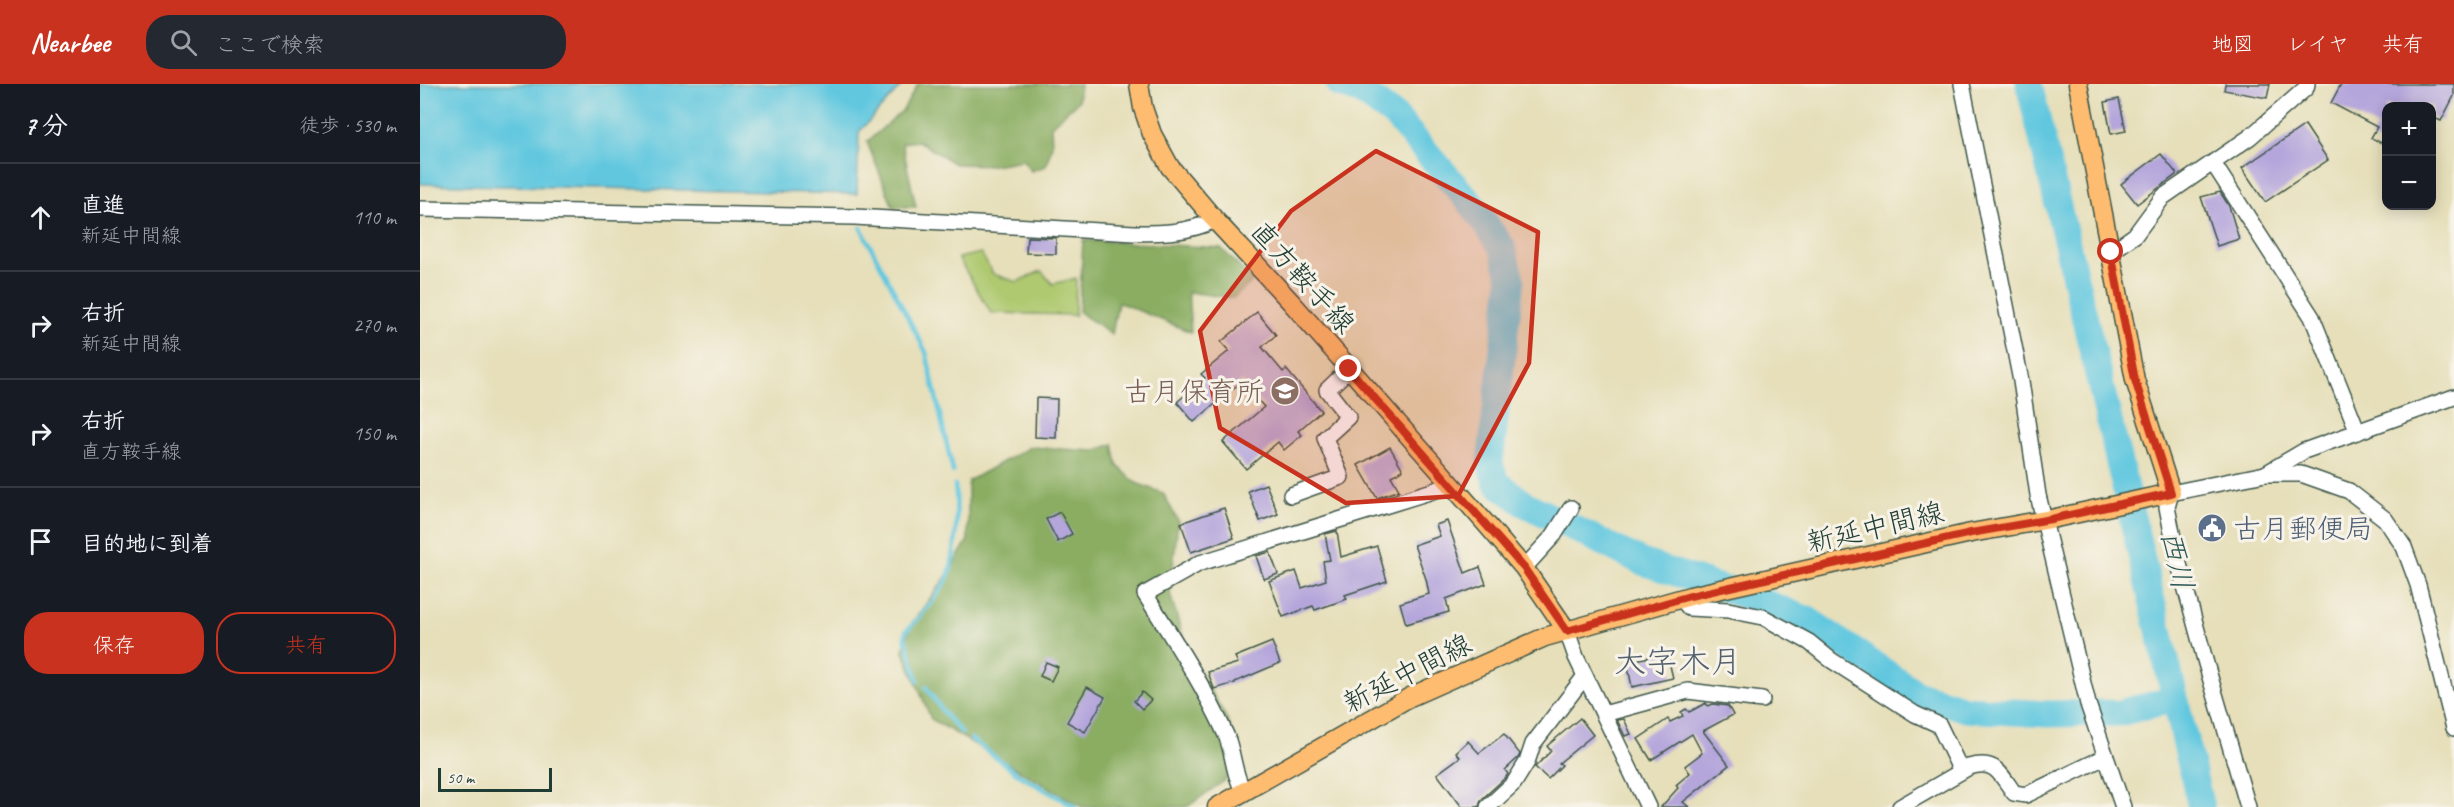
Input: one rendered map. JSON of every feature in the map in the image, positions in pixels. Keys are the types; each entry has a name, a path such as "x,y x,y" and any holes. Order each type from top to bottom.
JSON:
{"main road":[{"name":"直方鞍手線","path":"1139,84 1143,108 1152,134 1166,159 1215,220 1524,568 1567,631"},
{"path":"2078,84 2135,380 2171,493"},
{"name":"新延中間線","path":"1217,807 1410,697 1545,637 1686,597 1971,533 2171,493"}],"street":[{"path":"1962,84 2047,519 2088,704 2123,807"},
{"path":"2111,252 2134,234 2163,197 2250,137 2306,88 2307,84"},
{"path":"2212,163 2312,317 2358,432"},
{"path":"420,209 855,216 1134,233 1175,233 1199,228 1215,220"},
{"path":"1291,495 1341,477 1325,438 1348,417 1327,390 1349,369"},
{"path":"2265,474 2304,451 2454,397"},
{"path":"2248,807 2176,553 2167,507 2171,493 2265,474 2301,474 2349,491 2385,519 2404,547 2418,585 2454,728"},
{"path":"1244,792 1236,779 1227,737 1185,658 1145,594 1200,563 1452,485"},
{"path":"1524,568 1554,535 1571,508"},
{"path":"1686,597 1689,608 1728,610 1763,617 1794,633 1831,660 1915,714 1939,725 1961,771"},
{"path":"1567,631 1585,676 1648,807"},
{"path":"1488,807 1514,783 1527,762 1533,744 1585,676"},
{"path":"1604,714 1688,691 1762,700"},
{"path":"1900,807 1961,771 1982,763 1994,766 2014,793 2026,795 2105,757"}],"highlighted area":[{"path":"1376,151 1538,232 1529,363 1458,496 1346,503 1220,428 1200,331 1291,211"}],"green space":[{"path":"918,84 1080,84 1078,101 1051,126 1052,145 1046,166 1031,171 1023,160 993,165 955,164 918,141 902,143 916,207 893,207 867,142 903,110"},
{"path":"1083,240 1221,248 1253,281 1233,298 1188,292 1191,332 1118,302 1112,334 1079,312"},
{"path":"981,253 993,274 1017,282 1041,271 1053,284 1076,278 1075,315 991,313 958,258"},
{"path":"1113,444 1117,465 1136,483 1163,493 1178,521 1170,594 1187,650 1227,719 1235,740 1234,761 1225,780 1187,807 1082,807 931,719 903,650 911,624 944,580 968,540 968,481 1030,447 1094,451"}],"water":[{"path":"420,84 903,84 859,132 857,194 420,184"}],"building":[{"path":"2225,84 2270,84 2267,98 2224,90"},
{"path":"2341,84 2454,84 2454,96 2441,121 2436,119 2436,102 2382,102 2382,143 2371,138 2377,127 2331,103"},
{"path":"2119,99 2126,131 2111,134 2105,102"},
{"path":"2305,125 2328,160 2265,202 2242,168"},
{"path":"2161,154 2177,174 2137,204 2121,184"},
{"path":"2220,192 2229,206 2239,239 2217,246 2201,197"},
{"path":"1027,237 1056,238 1056,254 1026,253"},
{"path":"1257,312 1276,335 1262,347 1283,372 1286,369 1321,411 1298,431 1302,435 1284,450 1278,442 1246,469 1223,442 1264,407 1242,381 1194,422 1177,402 1205,378 1201,374 1229,351 1221,342"},
{"path":"1036,398 1057,399 1056,438 1035,437"},
{"path":"1390,447 1403,470 1391,476 1399,490 1377,498 1358,465"},
{"path":"1266,484 1278,514 1260,521 1248,491"},
{"path":"1224,508 1234,538 1191,552 1181,523"},
{"path":"1060,512 1072,534 1058,542 1046,519"},
{"path":"1447,521 1465,573 1480,567 1486,584 1446,599 1449,612 1406,624 1400,603 1429,594 1414,545 1440,536 1436,525"},
{"path":"1337,531 1341,557 1377,546 1387,581 1345,595 1347,599 1315,610 1313,606 1283,617 1269,581 1296,571 1302,588 1326,580 1323,561 1330,560 1325,534"},
{"path":"1270,552 1278,574 1264,579 1256,556"},
{"path":"1272,642 1280,663 1235,683 1214,689 1208,672 1238,663 1235,657"},
{"path":"1667,653 1673,678 1632,687 1627,662"},
{"path":"1046,662 1058,667 1051,681 1040,676"},
{"path":"1087,687 1105,697 1085,732 1067,722"},
{"path":"1142,692 1151,700 1142,709 1134,701"},
{"path":"1706,703 1708,706 1713,704 1728,706 1733,715 1703,731 1729,765 1683,802 1689,807 1661,807 1678,788 1676,785 1690,773 1685,766 1702,753 1692,734 1651,760 1638,739 1668,719 1670,722 1683,716 1681,712 1686,709 1689,712"},
{"path":"1580,718 1593,735 1559,763 1562,765 1548,779 1535,767 1551,751 1547,746"},
{"path":"1624,719 1631,734 1625,736 1617,720"},
{"path":"1504,734 1520,754 1518,758 1505,770 1508,774 1506,777 1481,800 1479,807 1462,807 1437,774 1460,757 1456,752 1468,741 1479,753"}],"waterway":[{"path":"1339,84 1362,92 1395,116 1473,206 1502,247 1511,279 1490,463 1496,482 1525,504 1642,562 1761,601 1808,620 1916,693 1965,709 2047,714 2119,713 2175,699"},
{"name":"西川","path":"2029,84 2201,807"},
{"path":"861,228 926,352 953,472"},
{"path":"918,681 905,637 906,631 922,614 947,579 953,558 956,532 955,485"},
{"path":"926,687 946,716 962,733"},
{"path":"971,739 1021,776 1075,807"}],"place":[{"name":"古月保育所","path":"1285,391"},
{"name":"古月郵便局","path":"2212,528"}],"district":[{"name":"大字木月","path":"1678,661"}],"route":[{"path":"1349,369 1524,568 1567,631 1690,596 1971,533 2051,519 2171,493 2135,380 2124,333 2111,252"}]}
